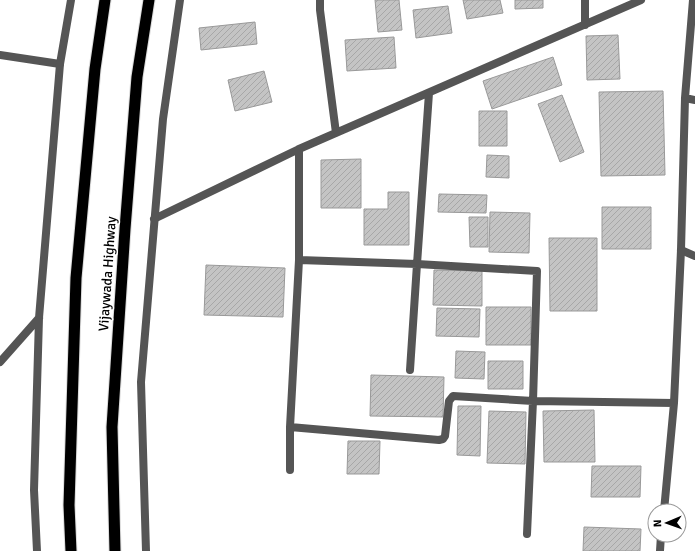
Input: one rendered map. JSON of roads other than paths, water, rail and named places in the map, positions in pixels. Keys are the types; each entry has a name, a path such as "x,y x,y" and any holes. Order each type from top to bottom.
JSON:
{"highway":[{"name":"Vijaywada Highway","path":"71,551 70,505 76,278 95,69 105,0"},
{"name":"Vijaywada Highway","path":"115,551 112,427 137,77 149,0"}],"street":[{"path":"37,551 34,490 40,318 60,64 71,0"},
{"path":"146,551 141,382 162,119 180,0"},
{"path":"320,0 336,133"},
{"path":"585,0 585,24"},
{"path":"154,219 299,149 641,0"},
{"path":"665,503 674,403 681,250 685,98 693,0"},
{"path":"0,55 60,64"},
{"path":"410,370 429,93"},
{"path":"685,98 695,100"},
{"path":"290,470 290,427 299,260 299,149"},
{"path":"681,250 695,256"},
{"path":"299,260 417,264 537,271 527,534"},
{"path":"0,362 40,318"},
{"path":"290,427 443,440 445,436 449,401 453,396 533,400 674,403"}]}
